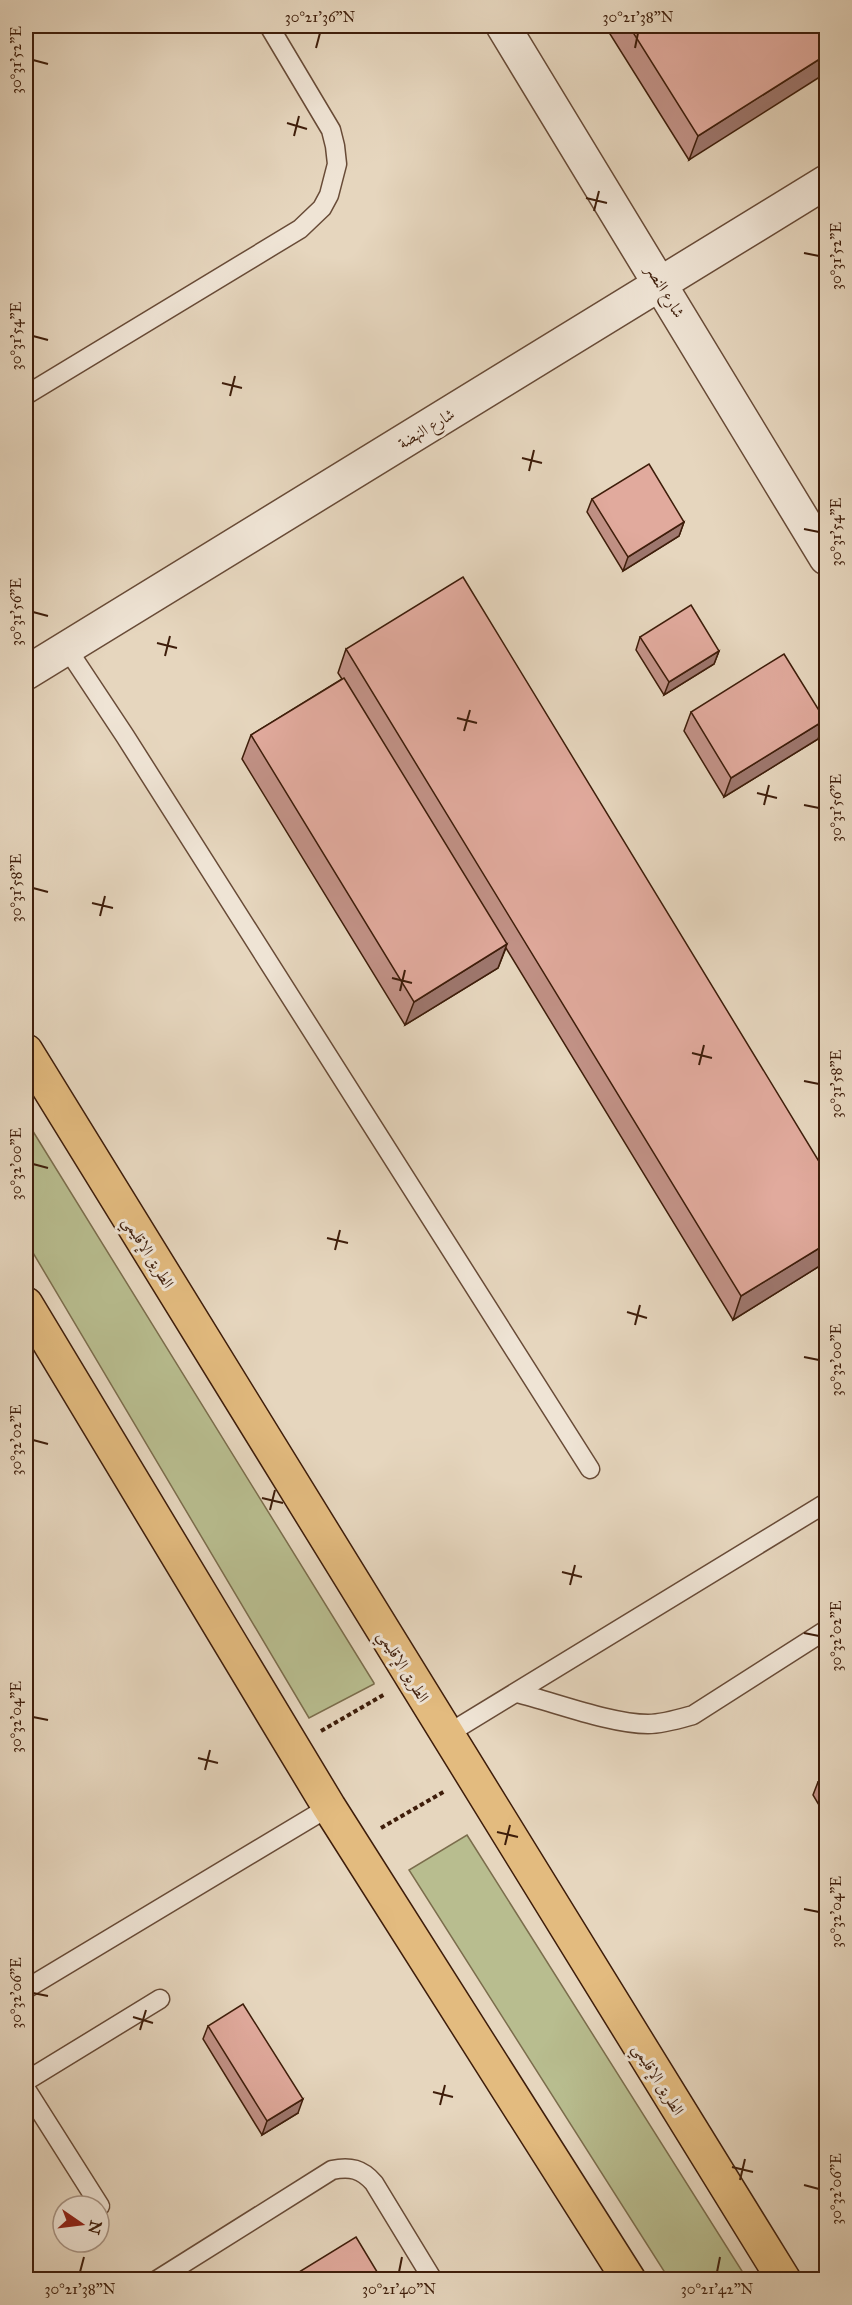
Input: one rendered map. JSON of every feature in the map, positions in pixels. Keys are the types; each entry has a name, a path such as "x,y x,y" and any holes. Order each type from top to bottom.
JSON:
{"highway":[{"name":"الطريق الإقليمي","path":"26,1051 471,1776 784,2280"},
{"path":"26,1304 352,1845 629,2280"}],"street":[{"name":"شارع النصر","path":"503,26 826,558"},
{"name":"شارع النهضة","path":"26,673 662,285 826,182"}],"lane":[{"path":"26,395 300,229 322,208 334,180 337,164 331,130 269,26"},
{"path":"66,647 125,736 590,1469"},
{"path":"446,1735 826,1503"},
{"path":"517,1693 626,1722 649,1724 672,1721 693,1715 826,1630"},
{"path":"26,1989 329,1807"},
{"path":"26,2081 160,1999"},
{"path":"26,2089 92,2194"},
{"path":"157,2280 332,2170 344,2167 366,2174 374,2183 433,2280"}],"path":[{"path":"293,1747 412,1679"},
{"path":"352,1845 471,1776"}],"green space":[{"path":"26,1120 374,1684 309,1718 26,1241"},
{"path":"467,1835 747,2279 669,2279 409,1870"}],"building":[{"path":"629,26 826,26 826,55 698,136"},
{"path":"649,464 684,522 628,557 592,499"},
{"path":"463,577 826,1173 826,1244 741,1296 346,649"},
{"path":"691,605 719,651 669,682 640,637"},
{"path":"784,654 825,720 731,778 691,712"},
{"path":"344,678 507,944 414,1002 251,735"},
{"path":"826,1777 826,1796 818,1782"},
{"path":"243,2004 303,2099 267,2121 208,2026"},
{"path":"356,2237 382,2280 286,2280"}]}
